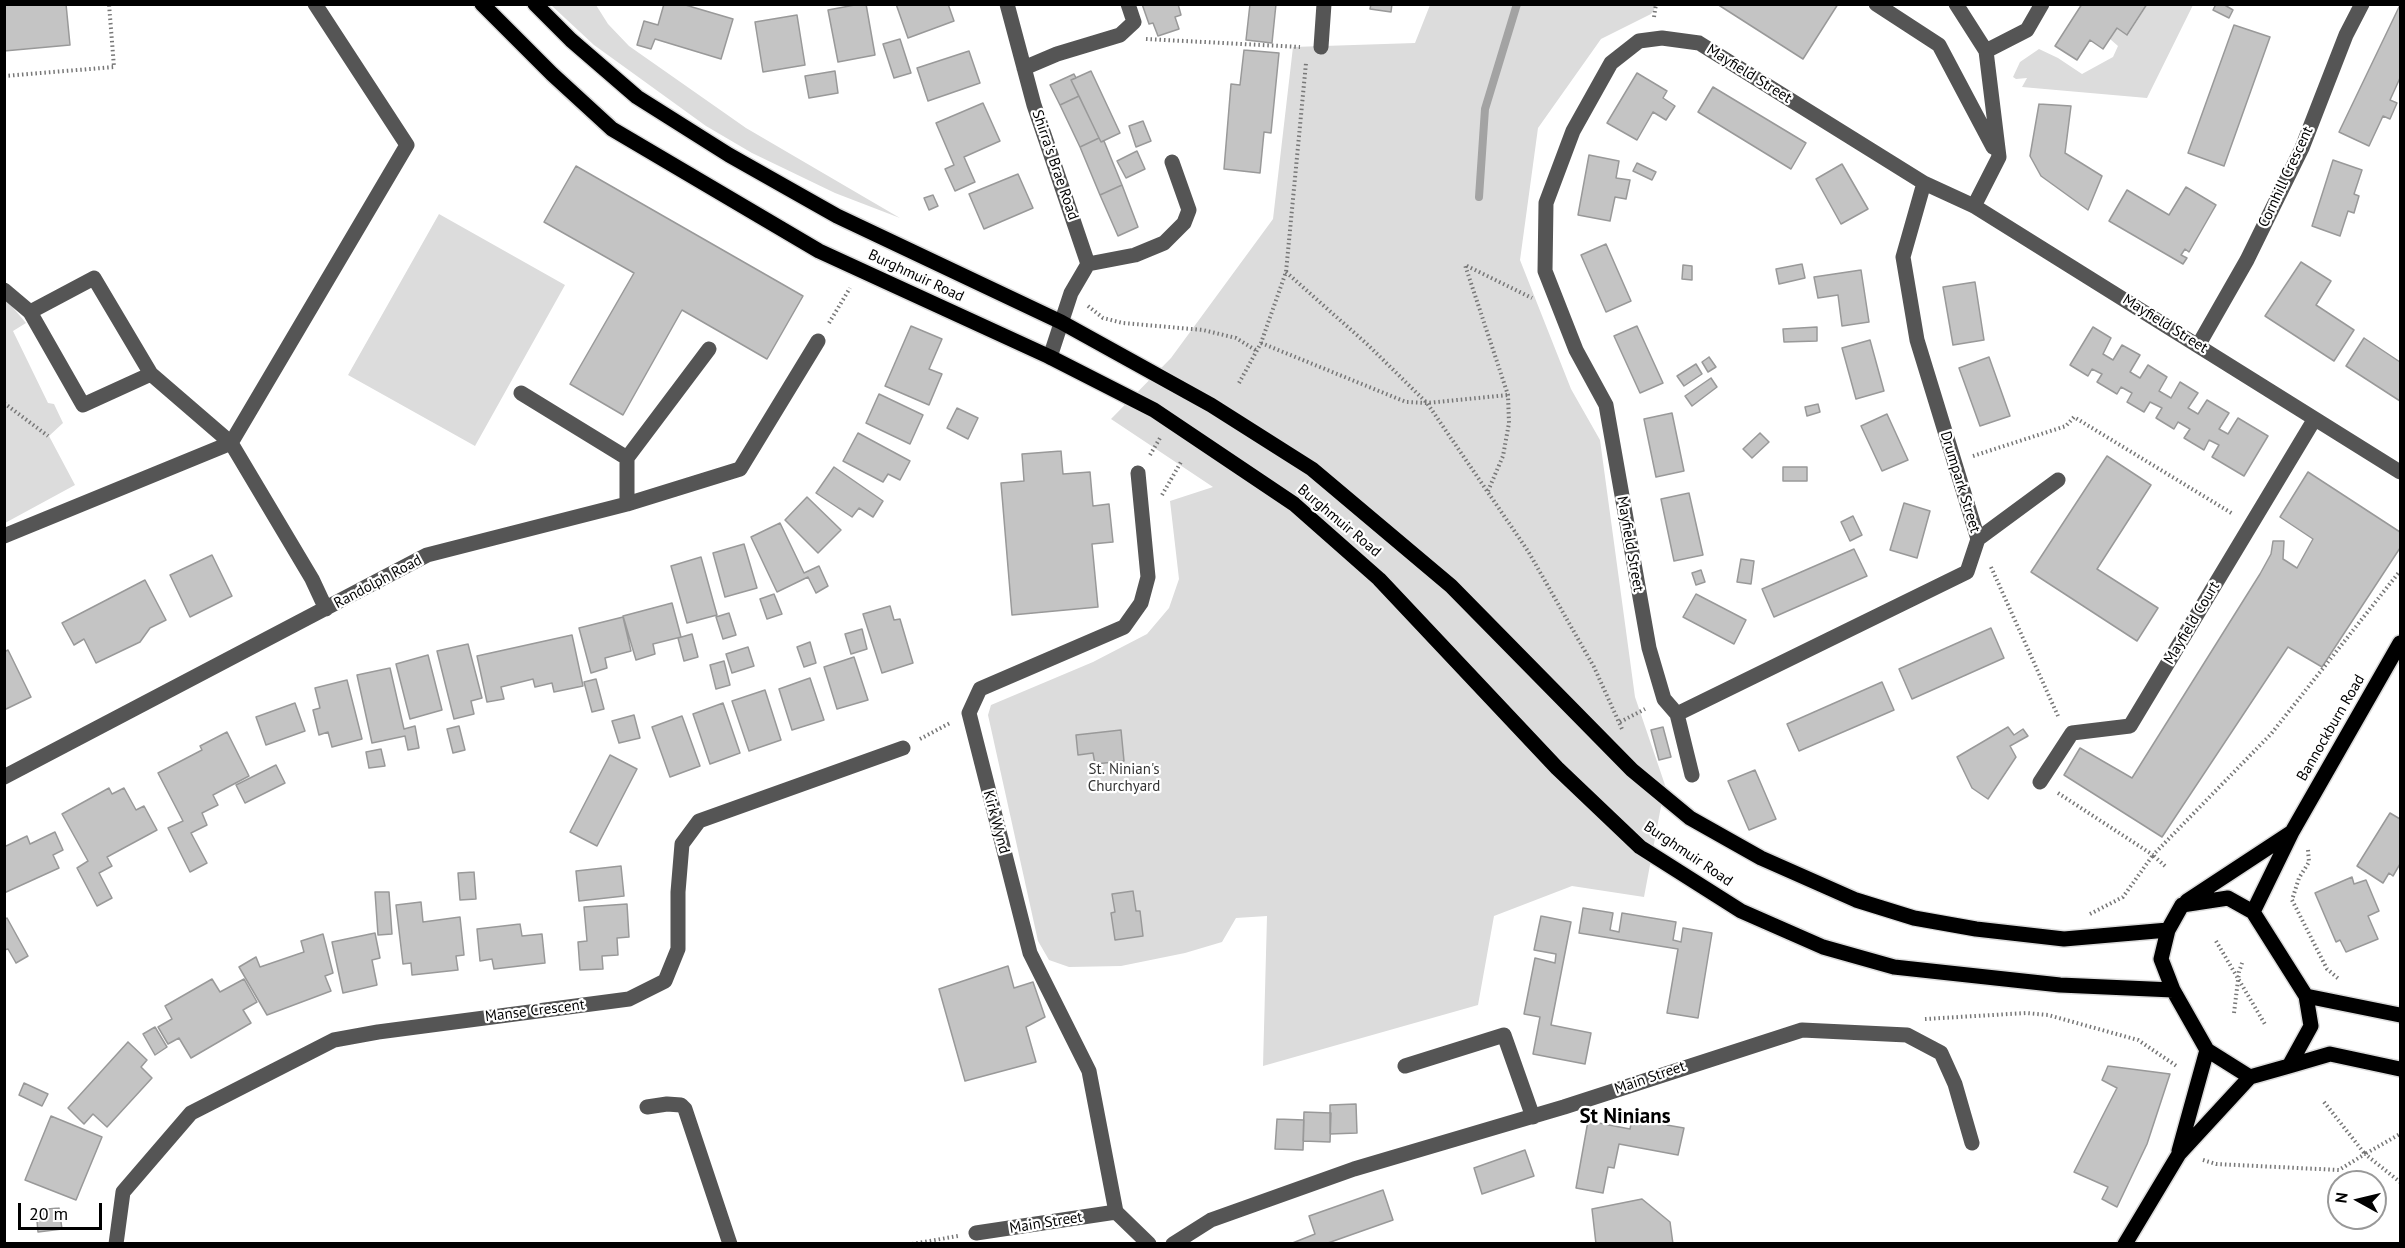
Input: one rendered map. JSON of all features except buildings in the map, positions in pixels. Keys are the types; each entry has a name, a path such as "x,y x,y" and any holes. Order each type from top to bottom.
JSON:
{"main road":[{"name":"Burghmuir Road","path":"482,4 552,74 612,129 819,251 1050,357 1154,410 1294,504 1379,579 1557,768 1640,847 1741,911 1823,946 1894,967 2060,985 2173,990"},
{"name":"Burghmuir Road","path":"535,4 571,40 637,97 729,154 837,216 1061,322 1210,405 1312,469 1451,586 1632,770 1690,818 1761,858 1866,903 1914,918 1976,929 2064,939 2168,930"},
{"name":"Bannockburn Road","path":"2253,912 2292,832 2400,643"},
{"name":"Bannockburn Road","path":"2182,904 2292,832"},
{"path":"2250,1077 2206,1050 2173,990 2161,959 2168,930 2182,904 2228,898 2253,912 2306,996 2311,1026 2289,1066"},
{"path":"2306,996 2400,1015"},
{"path":"2179,1154 2206,1050"},
{"path":"2125,1244 2179,1154 2250,1077 2330,1054 2400,1069"}],"street":[{"path":"4,536 231,443 407,146 315,4"},
{"name":"Shirra's Brae Road","path":"1007,4 1034,105 1088,264"},
{"path":"1024,68 1057,54 1120,35 1134,22 1128,4"},
{"path":"1321,47 1324,4"},
{"path":"1876,4 1939,45 1998,157"},
{"path":"1956,4 1986,51 1998,157 1974,206"},
{"path":"1986,51 2027,30 2042,4"},
{"name":"Cornhill Crescent","path":"2199,344 2247,260 2302,148 2346,35 2362,4"},
{"name":"Mayfield Street","path":"1692,775 1677,714 1664,699 1649,648 1606,405 1576,350 1545,270 1546,203 1573,131 1611,63 1639,41 1662,38 1699,43 1924,183 1974,206 2199,344 2314,420 2400,472"},
{"path":"1050,357 1071,293 1088,264 1135,255 1164,243 1184,223 1189,210 1172,162"},
{"name":"Drumpark Street","path":"1677,714 1967,572 1978,539 1917,340 1903,257 1924,183"},
{"path":"30,312 94,278 151,374 231,443 312,579 326,609"},
{"path":"4,290 30,312 83,405 151,374"},
{"name":"Randolph Road","path":"4,777 427,555 627,504 740,469 818,341"},
{"path":"627,504 627,458 709,349"},
{"path":"521,393 627,458"},
{"name":"Mayfield Court","path":"2068,738 2072,733 2130,726 2314,420"},
{"path":"969,713 980,689 1124,627 1141,603 1148,577 1138,473"},
{"path":"1978,539 2058,480"},
{"name":"Kirk Wynd","path":"969,713 1030,953 1089,1071 1116,1212"},
{"path":"2040,782 2068,738"},
{"name":"Manse Crescent","path":"116,1244 123,1192 190,1113 334,1040 378,1032 629,999 665,981 678,949 678,892 682,844 699,821 903,748"},
{"name":"Main Street","path":"1173,1244 1211,1220 1354,1169 1533,1117 1802,1030 1907,1035 1941,1053 1956,1084 1972,1143"},
{"path":"1405,1066 1504,1035 1533,1117"},
{"path":"647,1107 667,1104 681,1105 685,1109 730,1244"},
{"path":"1116,1212 1149,1244"},
{"name":"Main Street","path":"976,1233 1116,1212"}],"path":[{"path":"4,76 114,67 109,4"},
{"path":"1144,39 1305,47"},
{"path":"1239,383 1261,343 1286,272 1306,64 1321,47"},
{"path":"1488,492 1503,456 1509,423 1508,395 1465,265 1563,313"},
{"path":"818,341 861,270"},
{"path":"1286,272 1368,345 1427,403 1528,550 1594,667 1623,733"},
{"path":"1071,293 1103,318 1123,323 1203,330 1236,339 1257,351"},
{"path":"1261,343 1406,402 1427,403 1508,395"},
{"path":"4,403 48,436"},
{"path":"1954,462 2066,426 2074,417 2251,525"},
{"path":"1138,473 1171,421"},
{"path":"1978,539 2068,738"},
{"path":"2064,939 2090,914 2123,897 2153,855 2271,734 2400,571"},
{"path":"1620,722 1664,699"},
{"path":"903,748 969,713"},
{"path":"2040,782 2153,855 2166,867"},
{"path":"2308,850 2309,862 2299,878 2292,900 2327,969 2372,1009"},
{"path":"2216,941 2266,1026"},
{"path":"2234,1013 2243,960"},
{"path":"1907,1035 1914,1019 2026,1013 2048,1015 2138,1040 2178,1065 2178,1076"},
{"path":"2324,1102 2365,1154 2400,1182"},
{"path":"2179,1154 2216,1164 2339,1170 2400,1134"},
{"path":"912,1244 976,1233"}],"green space":[{"path":"551,5 596,5 608,24 629,46 746,128 900,218 835,193 752,153 706,126 594,45"},
{"name":"St. Ninian's Churchyard","path":"1430,5 1657,5 1651,14 1601,39 1538,128 1520,260 1571,389 1600,440 1635,697 1665,785 1644,897 1572,886 1494,916 1478,1005 1263,1066 1267,916 1236,918 1222,942 1185,953 1121,966 1069,967 1049,960 1038,941 988,715 991,705 1093,662 1147,634 1169,608 1179,579 1170,501 1213,487 1111,419 1171,358 1273,219 1293,47 1415,43"},
{"path":"2147,5 2193,5 2147,98 2022,87 2027,78 2013,77 2020,62 2039,49 2082,74 2113,57 2118,46 2110,39 2117,28 2128,35"},
{"path":"439,214 565,285 475,446 348,375"},
{"path":"4,297 26,323 13,331 48,403 54,404 63,423 49,436 75,485 5,523"}],"waterway":[{"path":"1479,197 1485,109 1517,4"}],"district":[{"name":"St Ninians","path":"1625,1117"}]}
